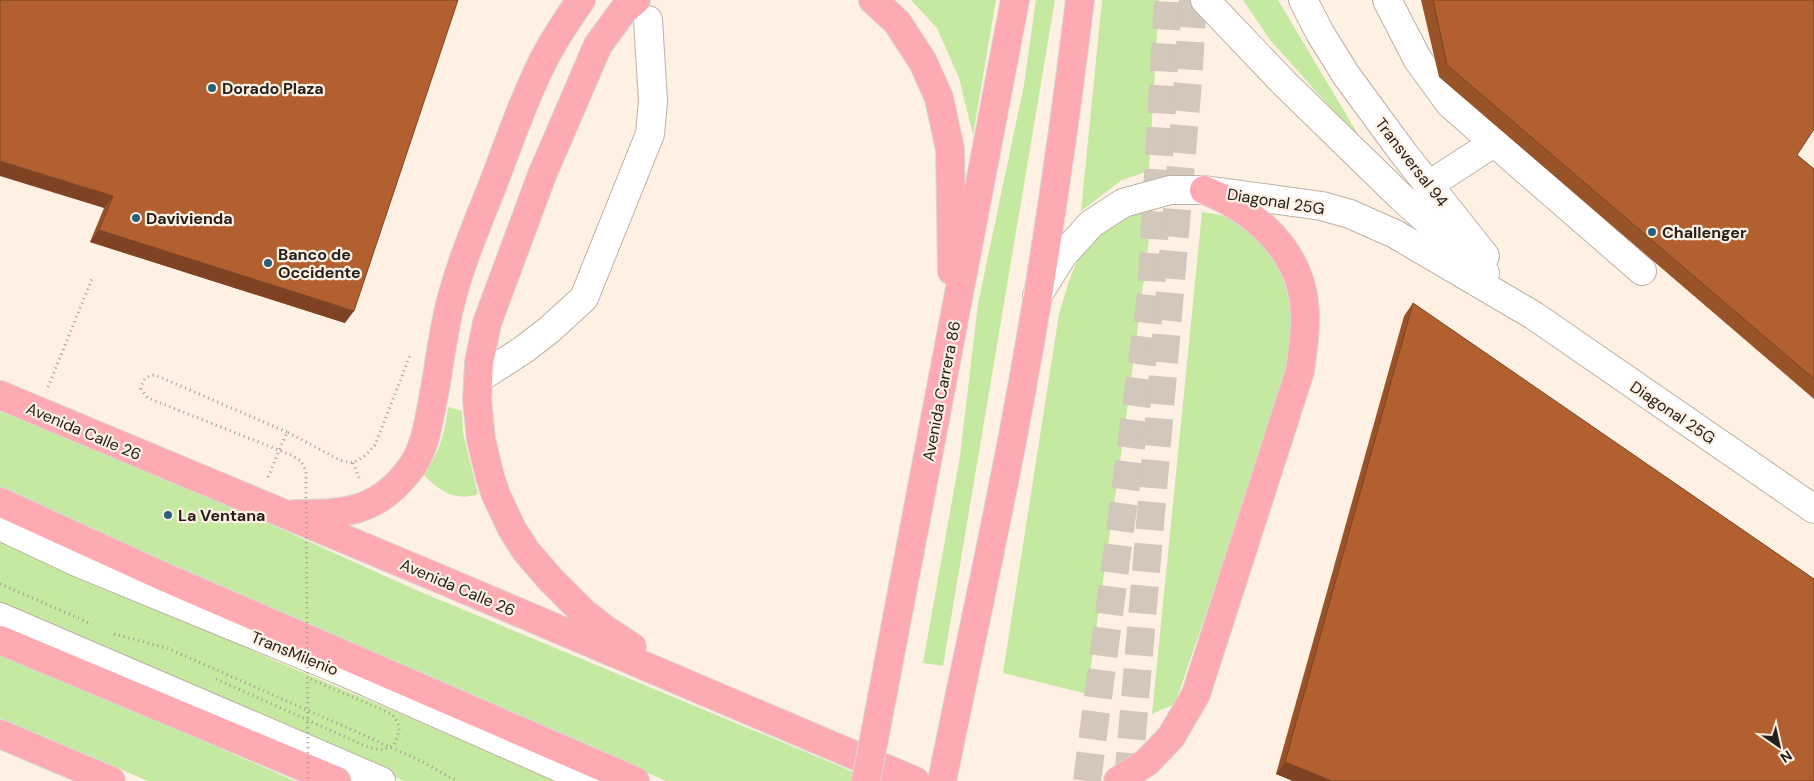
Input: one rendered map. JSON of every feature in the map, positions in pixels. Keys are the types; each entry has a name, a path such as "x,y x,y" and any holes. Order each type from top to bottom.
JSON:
{"main road":[{"path":"284,514 336,514 370,503 388,493 408,473 420,454 427,433 449,309 466,255 542,63 558,32 581,0"},
{"path":"873,0 897,22 923,62 939,98 950,149 952,332"},
{"name":"Avenida Carrera 86","path":"866,781 1015,0"},
{"path":"942,781 1012,441 1037,296 1069,89 1080,0"},
{"path":"642,10 623,11 598,45 542,175 487,323 478,379 477,400 481,439 496,496 503,512 526,550 551,580 583,612 606,630 690,685"},
{"path":"1118,781 1147,762 1171,737 1196,694 1300,371 1305,334 1304,301 1296,272 1286,252 1273,235 1255,220 1224,198 1204,190"},
{"name":"Avenida Calle 26","path":"0,395 915,779"},
{"path":"0,502 171,580 635,781"},
{"path":"0,640 337,781"},
{"path":"0,734 111,781"}],"street":[{"name":"Diagonal 25G","path":"1205,0 1284,83 1401,196 1533,315"},
{"name":"Transversal 94","path":"1303,0 1346,75 1429,185 1533,315"},
{"path":"1387,0 1418,60 1450,104 1642,271"},
{"path":"478,379 523,350 549,330 584,298 650,134 653,101 642,10"},
{"path":"1429,185 1495,142"},
{"name":"Diagonal 25G","path":"1037,296 1063,255 1091,224 1123,203 1170,190 1204,190 1322,206 1357,217 1395,234 1533,315 1814,509"},
{"name":"TransMilenio","path":"0,526 79,563 337,669 590,781"},
{"path":"0,617 381,781"}],"path":[{"path":"46,390 92,279"},
{"path":"258,503 287,432 155,375 148,376 142,381 141,389 148,398 291,456 301,461 306,471 308,781"},
{"path":"353,463 363,487"},
{"path":"0,584 98,627"},
{"path":"107,630 167,648 366,736 457,781"},
{"path":"216,679 370,748 383,750 394,745 399,733 399,723 392,714 308,678"}],"green space":[{"path":"911,0 996,0 973,135 959,78 937,28"},
{"path":"1036,0 1055,0 943,666 923,663 960,456 978,304 1024,85"},
{"path":"1102,0 1159,0 1149,171 1122,180 1081,211"},
{"path":"1243,0 1278,0 1365,146 1270,40"},
{"path":"1153,208 1124,434 1087,694 1003,673 1059,314 1072,272 1085,250 1099,235 1134,215"},
{"path":"1202,212 1228,217 1242,223 1253,232 1271,254 1283,281 1290,308 1292,335 1289,372 1175,704 1152,714"},
{"path":"0,407 206,495 416,590 872,781 666,781 0,492"},
{"path":"448,407 462,411 463,433 478,494 462,497 448,494 424,475 441,443"},
{"path":"0,539 276,661 558,781 404,781 0,606"},
{"path":"0,652 295,781 148,781 0,718"}],"building":[{"name":"Dorado Plaza","path":"0,0 458,0 354,311 99,230 113,196 0,161"},
{"path":"1433,0 1814,0 1814,129 1797,155 1814,169 1814,379 1447,65"},
{"path":"1413,303 1814,579 1814,781 1332,781 1285,762"}],"tunnel":[{"path":"1087,781 1151,295 1168,0"},
{"path":"1128,781 1188,82 1193,0"}],"place":[{"name":"Dorado Plaza","path":"212,88"},
{"name":"Davivienda","path":"136,218"},
{"name":"Challenger","path":"1652,232"},
{"name":"Banco de Occidente","path":"268,263"},
{"name":"La Ventana","path":"168,515"}]}
